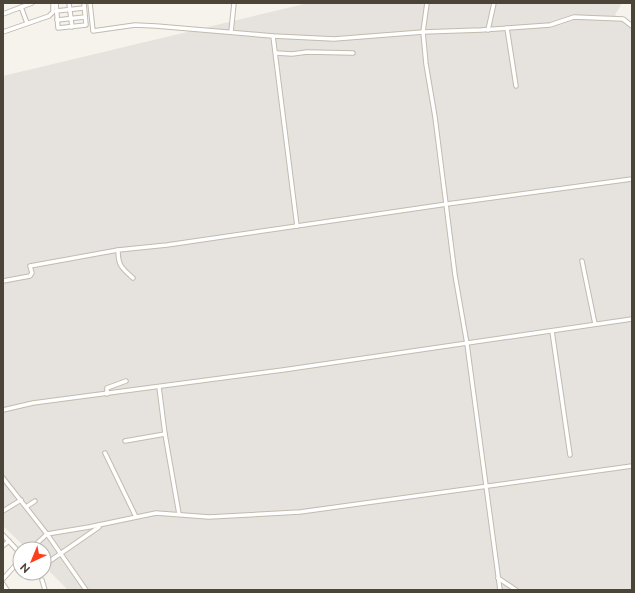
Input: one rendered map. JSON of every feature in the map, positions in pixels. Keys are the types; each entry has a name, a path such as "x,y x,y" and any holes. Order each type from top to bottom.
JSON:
{"street":[{"path":"3,14 32,3"},
{"path":"54,3 58,28 85,26 84,3"},
{"path":"3,32 49,16 53,12 54,3"},
{"path":"69,3 72,27"},
{"path":"90,3 93,31 135,25 273,36 341,38 550,25 574,17 623,20 632,26"},
{"path":"231,32 234,3"},
{"path":"427,3 423,32 447,204 455,275 467,344 500,590"},
{"path":"488,30 494,3"},
{"path":"21,7 27,23"},
{"path":"56,11 84,8"},
{"path":"57,20 85,17"},
{"path":"507,28 516,86"},
{"path":"273,36 298,226"},
{"path":"276,53 352,53"},
{"path":"3,281 30,276 32,273 30,266 118,250 167,245 447,204 632,179"},
{"path":"118,250 118,260 120,266 133,278"},
{"path":"582,261 595,324"},
{"path":"3,410 33,403 283,370 632,319"},
{"path":"552,331 570,455"},
{"path":"107,394 107,388 126,381"},
{"path":"159,387 165,434 179,514"},
{"path":"125,442 165,434"},
{"path":"105,453 136,517"},
{"path":"40,541 47,534 101,525 156,513 209,517 300,512 486,485 632,466"},
{"path":"3,478 47,534 86,590"},
{"path":"3,511 21,500"},
{"path":"26,506 35,501"},
{"path":"52,559 101,525"},
{"path":"3,535 12,545"},
{"path":"3,546 8,541"},
{"path":"3,579 12,569"},
{"path":"498,578 516,590"},
{"path":"3,584 7,590"}],"shaded area":[{"path":"308,3 622,3 615,15 632,26 632,590 68,590 52,574 52,541 19,541 3,526 3,76"}]}
